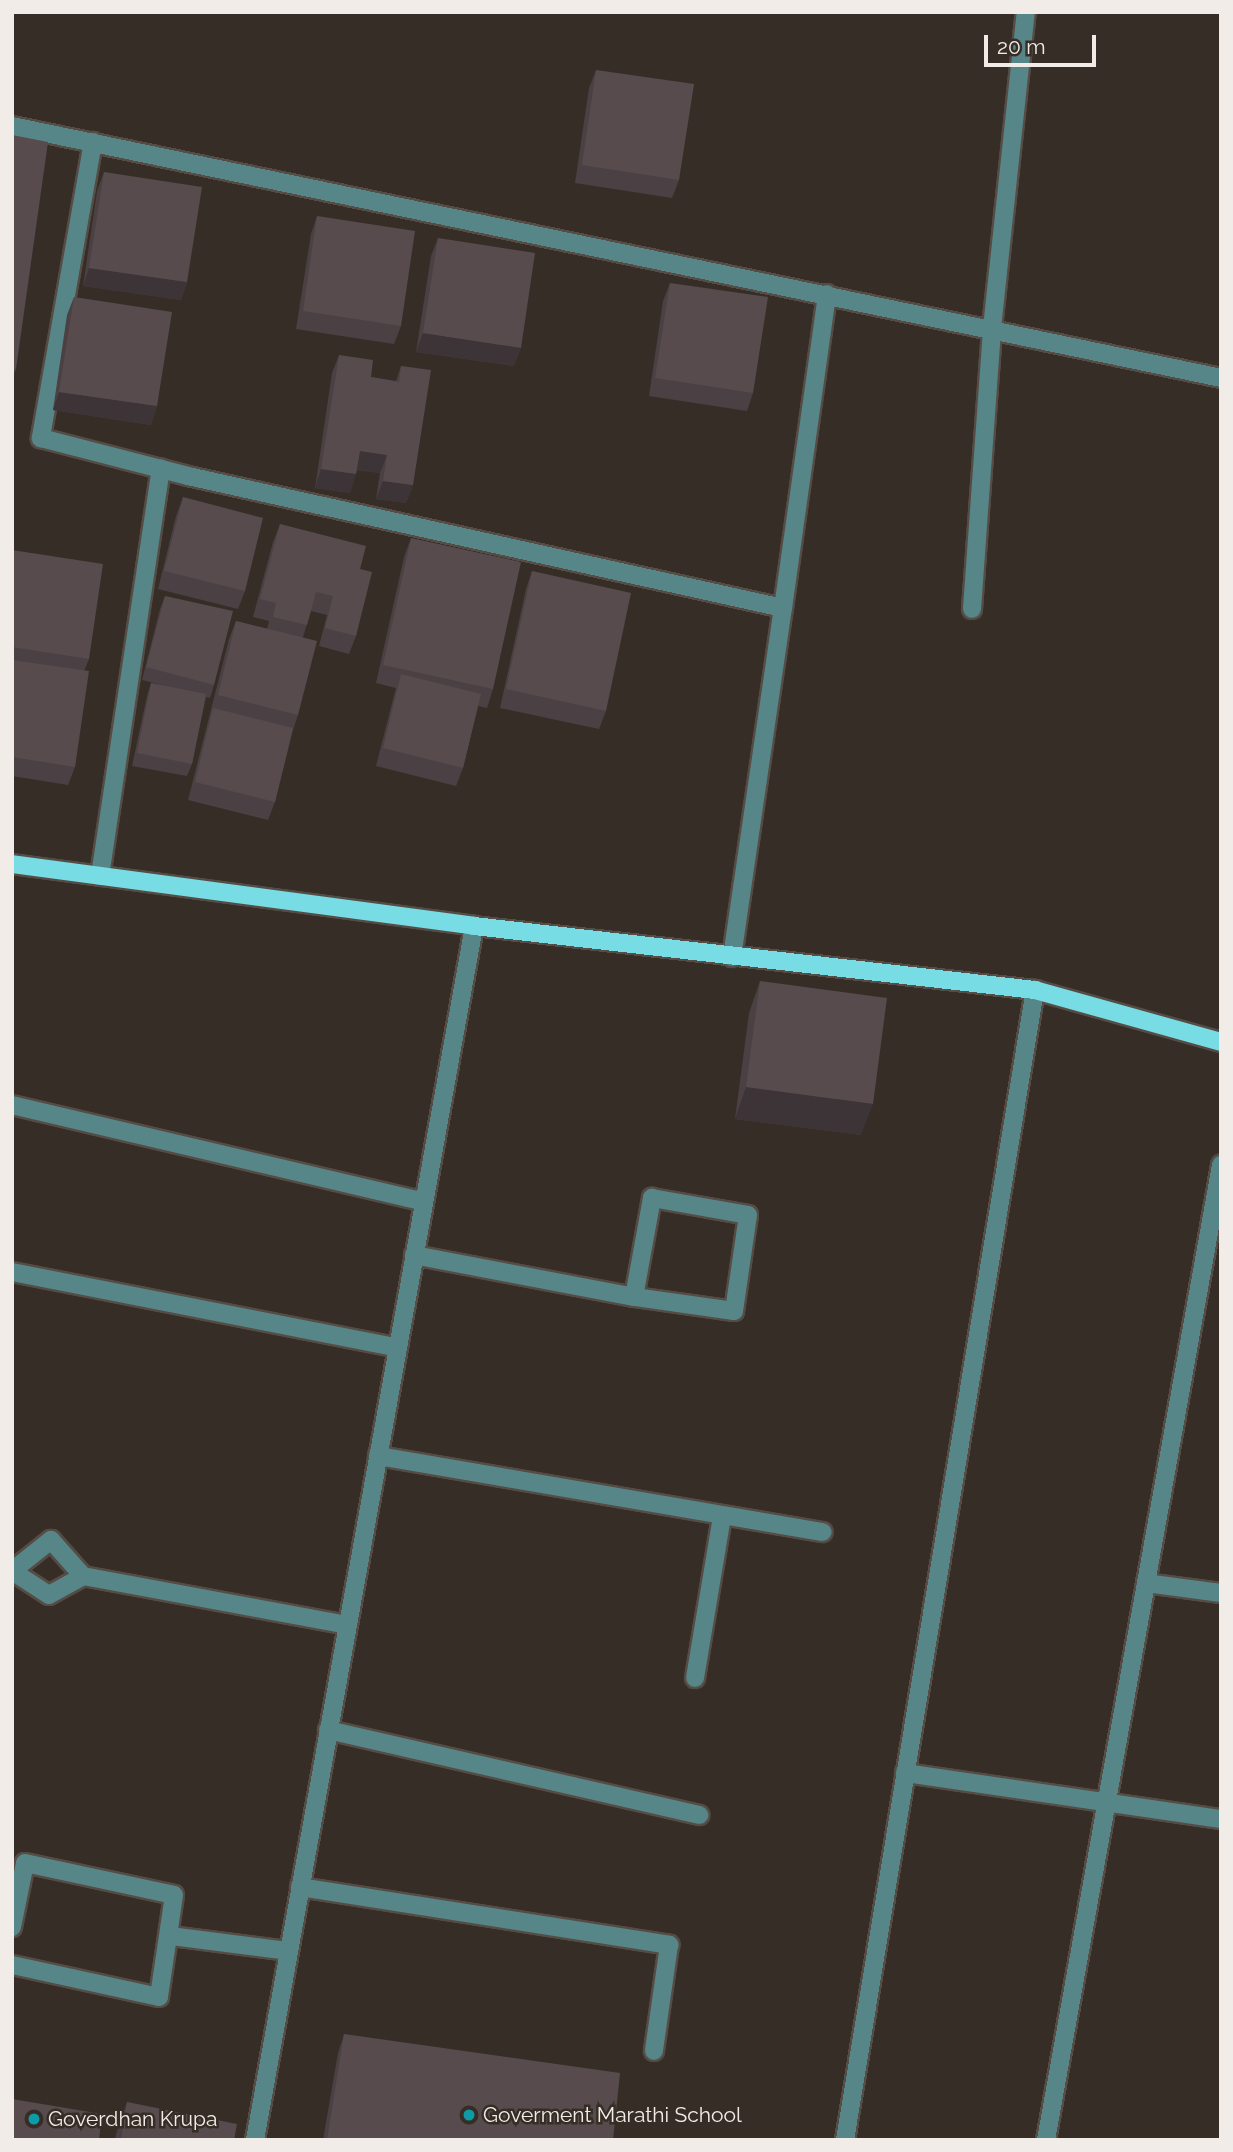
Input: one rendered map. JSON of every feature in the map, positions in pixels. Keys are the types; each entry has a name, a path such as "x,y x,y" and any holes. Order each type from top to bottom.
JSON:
{"main road":[{"path":"12,864 474,926 1035,990 1221,1042"}],"street":[{"path":"972,609 992,328 1026,12"},
{"path":"12,126 992,328 1221,378"},
{"path":"93,142 41,438 161,469 783,608"},
{"path":"732,957 827,294"},
{"path":"100,876 161,469"},
{"path":"255,2140 474,926"},
{"path":"845,2140 1035,990"},
{"path":"12,1105 424,1202"},
{"path":"1046,2140 1221,1165"},
{"path":"414,1255 634,1297 734,1311 748,1214 652,1198 634,1297"},
{"path":"12,1272 398,1348"},
{"path":"378,1456 722,1517 823,1532"},
{"path":"695,1678 722,1517"},
{"path":"83,1576 49,1595 12,1571 51,1539 83,1576 347,1625"},
{"path":"1146,1583 1221,1593"},
{"path":"328,1730 699,1815"},
{"path":"905,1773 1221,1819"},
{"path":"12,1927 25,1863 174,1895 171,1936 159,1997 12,1965"},
{"path":"300,1887 669,1945 654,2052"},
{"path":"171,1936 288,1951"}],"building":[{"path":"596,70 694,84 679,180 582,165"},
{"path":"12,135 48,142 16,369 12,368"},
{"path":"104,172 202,187 187,282 89,268"},
{"path":"317,216 415,231 401,326 303,311"},
{"path":"438,238 535,253 521,348 423,333"},
{"path":"670,283 768,297 753,393 655,378"},
{"path":"74,297 172,312 157,406 59,392"},
{"path":"339,355 373,360 371,377 399,382 401,366 431,370 413,485 383,481 387,455 360,451 356,474 321,469"},
{"path":"183,497 263,518 245,591 164,571"},
{"path":"280,524 366,546 360,569 372,572 356,636 325,628 333,596 316,592 307,625 273,617 276,603 260,599"},
{"path":"411,538 521,562 493,689 383,665"},
{"path":"12,550 103,564 89,659 12,647"},
{"path":"532,571 631,593 606,711 506,689"},
{"path":"165,596 233,611 214,685 146,667"},
{"path":"236,621 317,641 298,715 218,695"},
{"path":"12,660 89,671 75,767 12,757"},
{"path":"401,674 481,694 463,768 383,748"},
{"path":"151,683 206,694 192,764 137,753"},
{"path":"213,708 293,728 275,802 195,782"},
{"path":"760,981 887,998 873,1104 746,1087"},
{"name":"Goverment Marathi School","path":"344,2034 620,2073 613,2140 327,2140"},
{"path":"12,2099 102,2114 99,2140 12,2140"},
{"path":"127,2102 237,2124 234,2140 121,2140"}],"place":[{"name":"Goverment Marathi School","path":"469,2115"},
{"name":"Goverdhan Krupa","path":"34,2119"}]}
